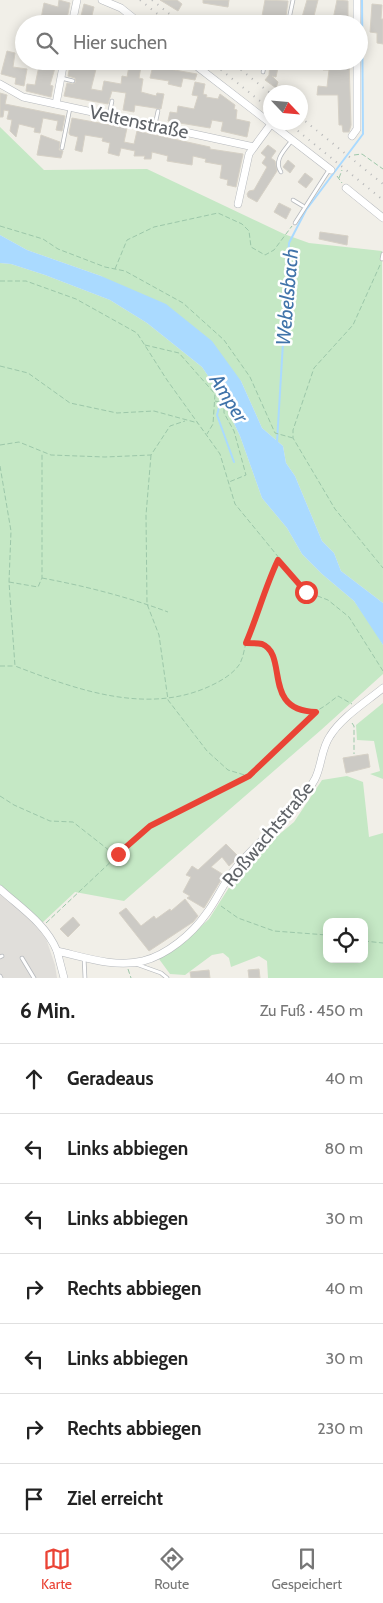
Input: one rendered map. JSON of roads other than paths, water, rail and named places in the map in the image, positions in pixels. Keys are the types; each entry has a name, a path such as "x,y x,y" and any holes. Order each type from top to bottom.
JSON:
{"street":[{"path":"74,15 77,0"},
{"path":"102,0 121,8 130,15"},
{"path":"357,0 357,15"},
{"path":"56,104 62,70"},
{"path":"202,70 263,118"},
{"path":"352,136 357,129 357,70"},
{"name":"Veltenstraße","path":"0,84 23,97 254,147"},
{"path":"238,204 249,154 267,130"},
{"path":"279,130 330,170"},
{"path":"346,188 383,218"},
{"name":"Roßwachtstraße","path":"57,951 108,962 134,963 152,958 177,943 206,916 234,870 290,814 303,797 315,778 322,751 330,735 383,688"},
{"path":"0,889 51,936 64,978"}],"lane":[{"path":"290,15 293,0"},
{"path":"61,78 73,81"},
{"path":"109,116 112,100"},
{"path":"62,148 70,108"},
{"path":"155,126 158,111"},
{"path":"281,172 278,167 278,159 293,140"},
{"path":"294,223 303,206 330,170"},
{"path":"293,200 303,206"},
{"path":"382,260 383,254"},
{"path":"84,957 85,978"},
{"path":"22,958 34,978"},
{"name":"Roßwachtstraße","path":"134,963 161,973 167,978"}],"water":[{"name":"Amper","path":"0,235 27,250 101,276 166,304 212,341 241,381 262,428 283,446 286,463 295,476 322,541 334,553 341,571 383,603 383,645 354,601 302,554 287,528 262,498 240,436 219,392 202,367 147,323 110,300 45,275 11,264 0,263"}],"waterway":[{"name":"Webelsbach","path":"362,0 362,15"},
{"name":"Webelsbach","path":"277,442 289,243 306,210 363,134 363,70"},
{"name":"Amper","path":"222,396 217,415 234,462"}],"railway":[{"path":"140,0 159,15"},
{"path":"152,0 171,15"},
{"path":"221,70 263,103"},
{"path":"241,70 263,87"},
{"path":"308,123 383,184"},
{"path":"297,130 383,200"}]}
